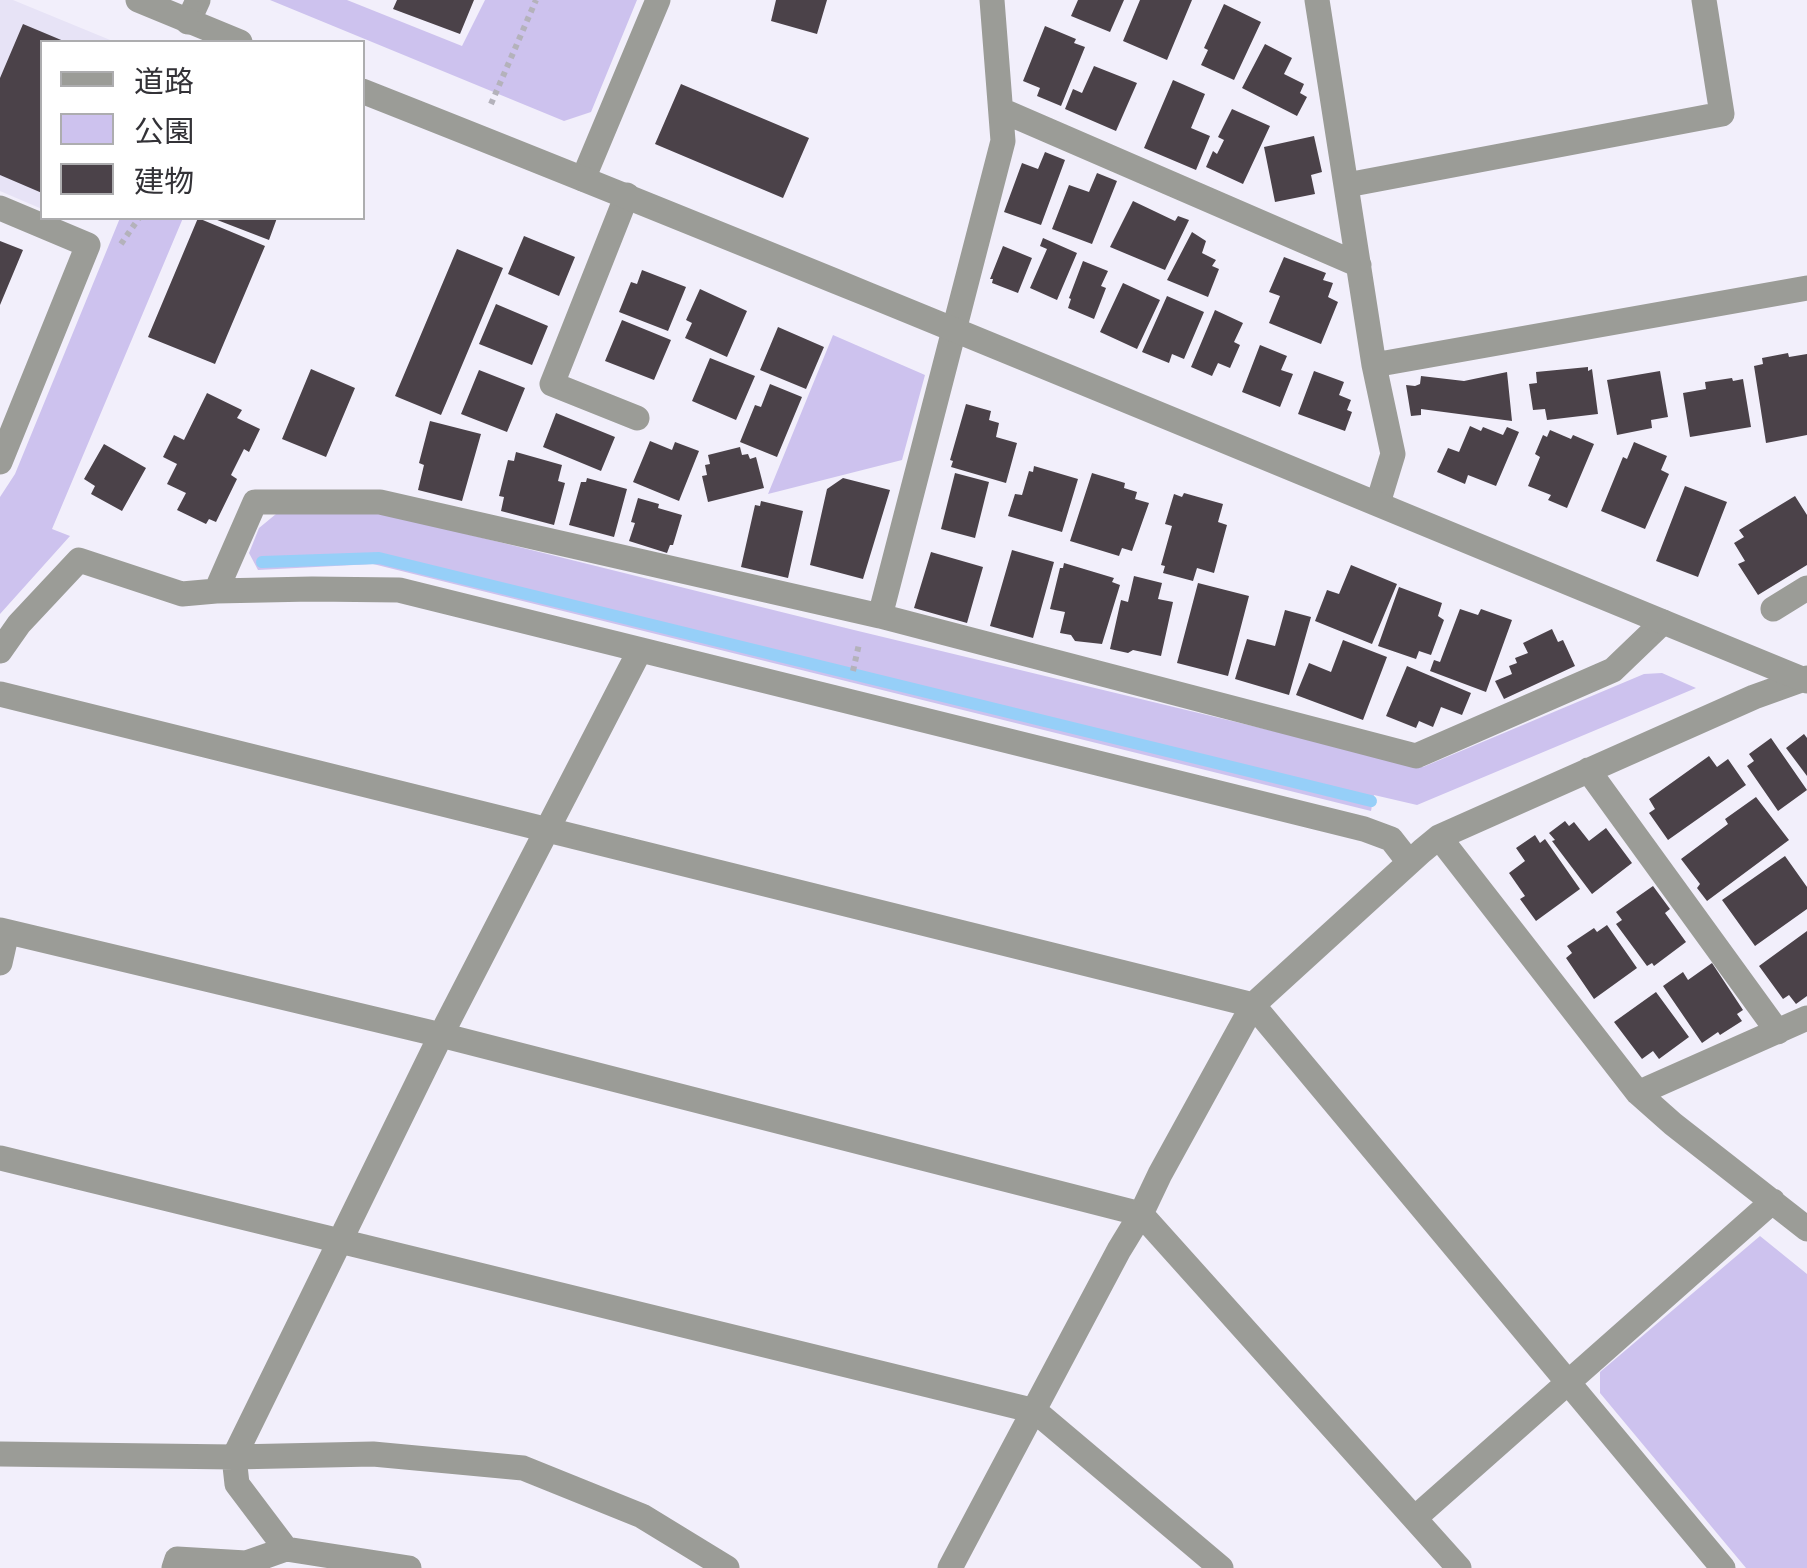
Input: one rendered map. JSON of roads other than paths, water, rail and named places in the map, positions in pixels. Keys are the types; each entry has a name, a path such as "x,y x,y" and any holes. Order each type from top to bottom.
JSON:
{"street":[{"path":"138,0 193,11 237,40"},
{"path":"583,179 658,0"},
{"path":"873,615 1003,142 992,0"},
{"path":"1317,0 1374,366 1393,454 1378,504"},
{"path":"1346,185 1722,114 1704,0"},
{"path":"365,92 627,195 1806,680"},
{"path":"1001,110 1359,265"},
{"path":"627,195 552,384 637,418"},
{"path":"0,208 88,245 0,462"},
{"path":"1374,366 1807,288"},
{"path":"216,591 255,502 380,502 873,615 1416,756 1614,670 1663,622"},
{"path":"0,651 19,624 79,560 182,594 400,590 1364,829 1391,839 1410,862"},
{"path":"1774,610 1807,588"},
{"path":"286,1550 237,1484 234,1457 441,1035 640,650"},
{"path":"950,1568 1253,1004 1439,837 1754,697 1806,680"},
{"path":"0,694 1253,1004 1723,1568"},
{"path":"1588,770 1778,1032"},
{"path":"1439,837 1638,1094 1807,1229"},
{"path":"0,962 4,931 441,1035 1141,1214 1460,1568"},
{"path":"1638,1094 1807,1018"},
{"path":"0,1158 1035,1411 1221,1568"},
{"path":"1416,1517 1773,1200"},
{"path":"0,1454 234,1457 374,1454 523,1468 642,1516 727,1568"},
{"path":"174,1568 177,1560 246,1563 286,1550 409,1568"}],"waterway":[{"path":"262,562 379,558 1371,801"}]}
